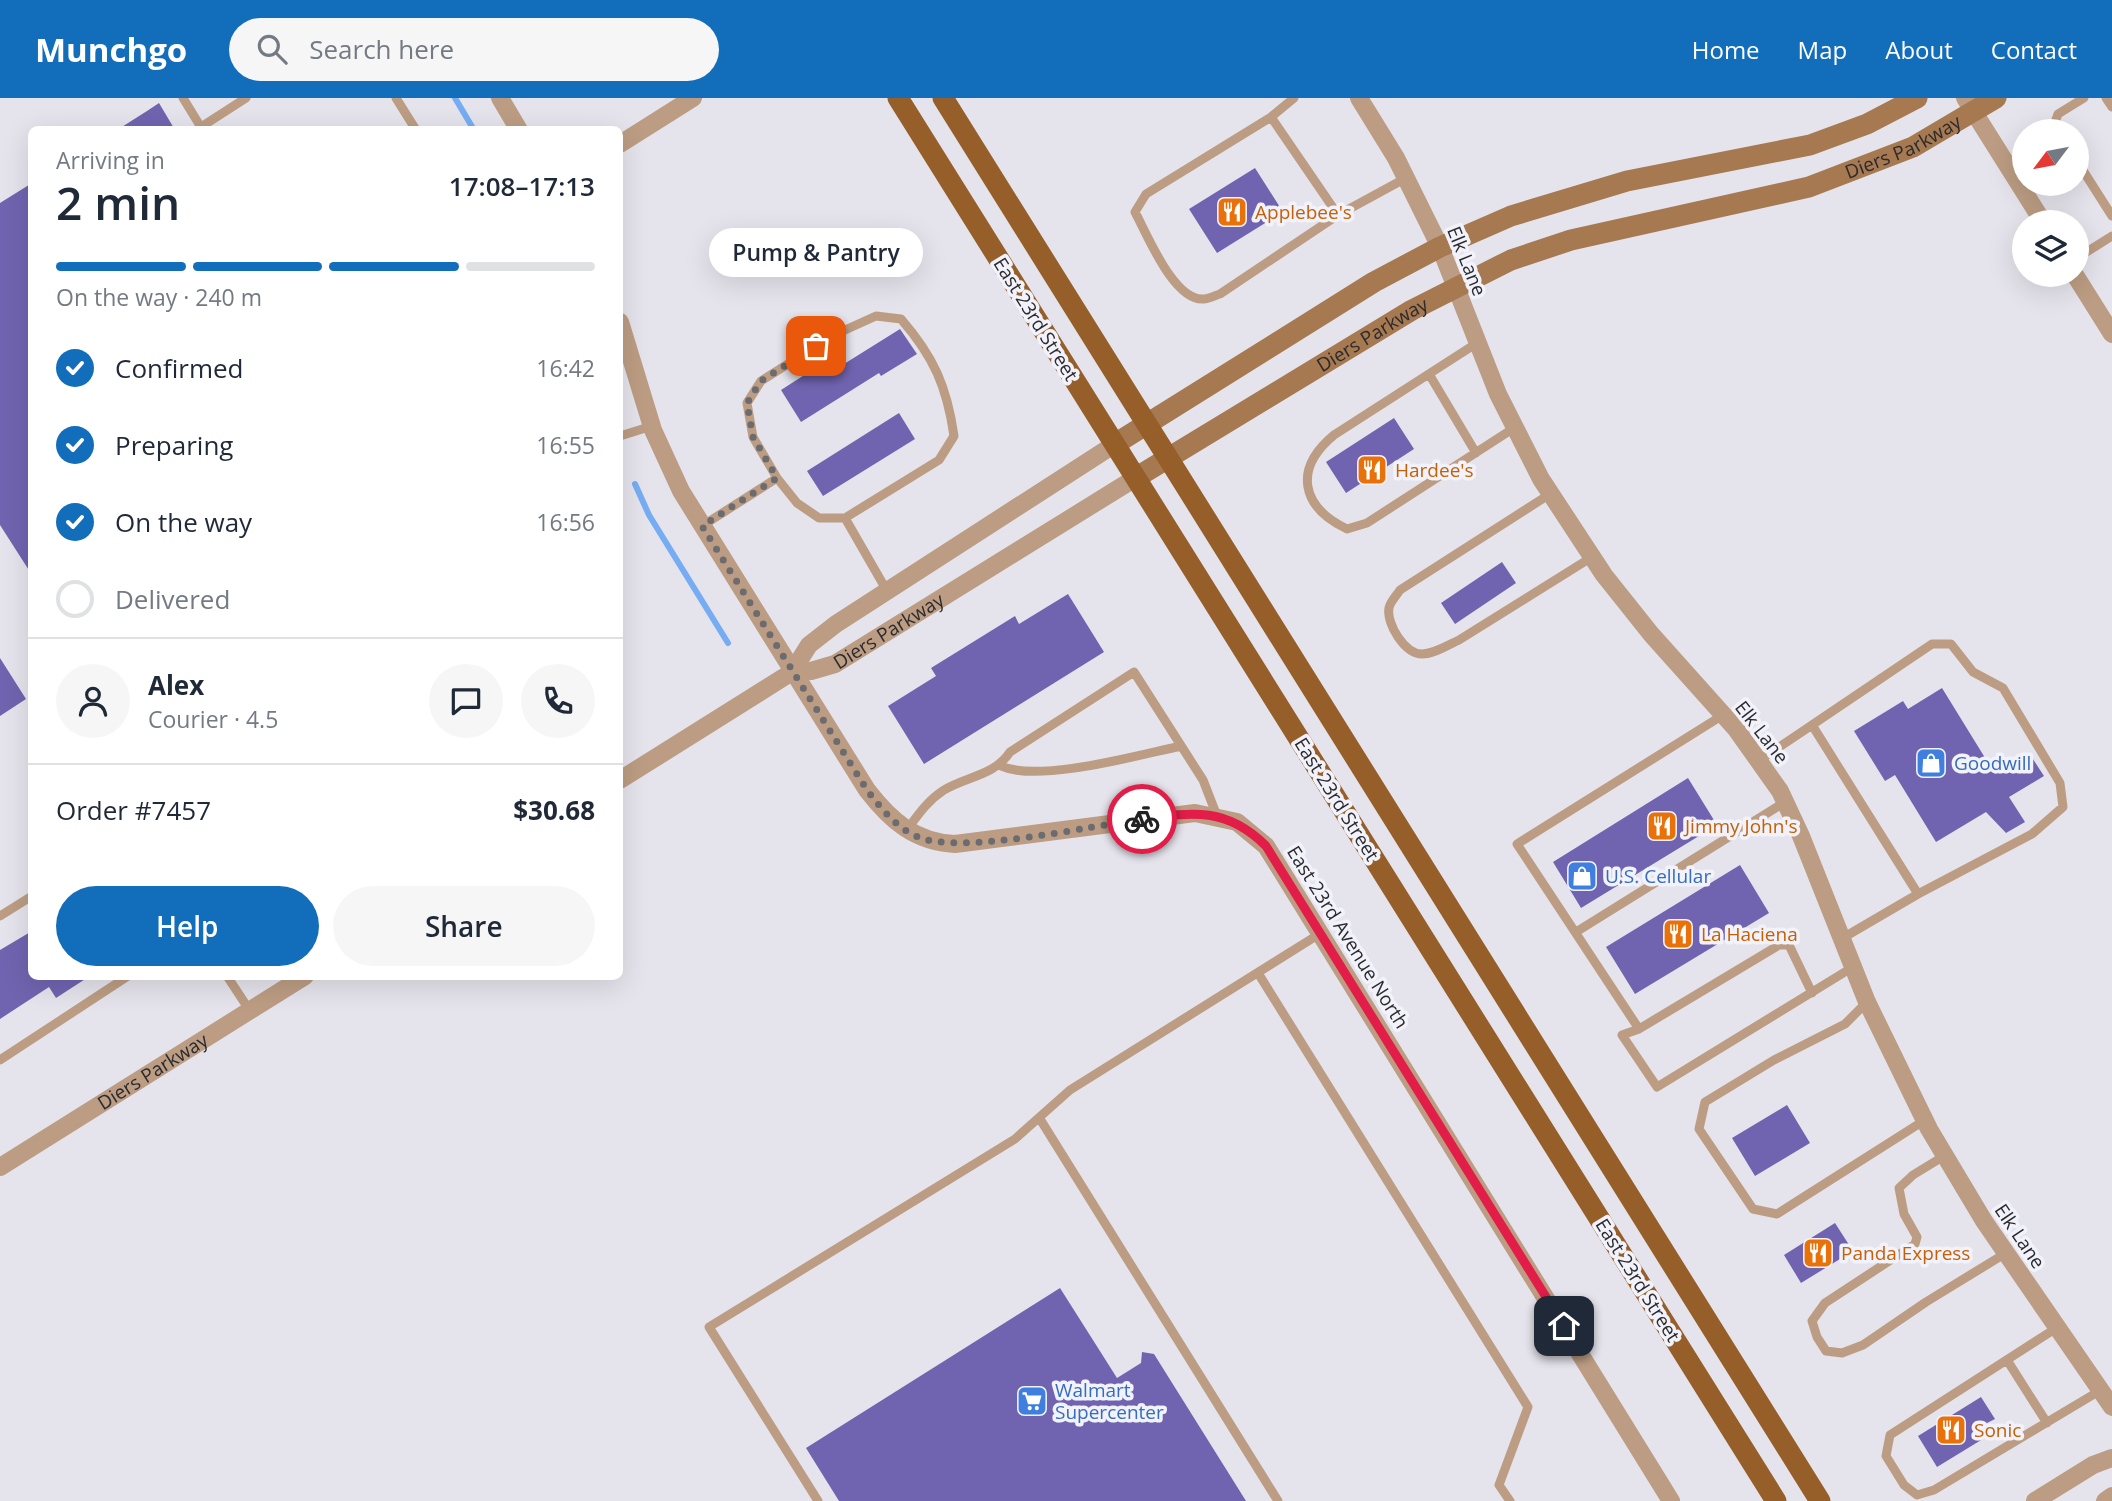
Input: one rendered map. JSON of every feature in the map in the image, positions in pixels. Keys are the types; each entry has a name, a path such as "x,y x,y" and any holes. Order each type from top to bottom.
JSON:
{"main road":[{"name":"East 23rd Street","path":"898,98 1776,1501"},
{"name":"East 23rd Street","path":"943,98 1820,1501"},
{"name":"Diers Parkway","path":"1115,444 1374,282 1440,247 1511,216 1627,181 1810,145 1867,124 1917,98"},
{"name":"Diers Parkway","path":"1137,477 1455,286 1511,260 1571,240 1809,187 1913,146 1970,105 1996,98"}],"street":[{"path":"500,98 517,126"},
{"path":"623,142 692,98"},
{"name":"Elk Lane","path":"1359,98 1406,178 1440,247 1514,428 1550,494 1592,557 1651,634 1760,760 1785,802 1867,1003 1944,1156 2006,1253 2112,1407"},
{"path":"1970,105 2036,210"},
{"path":"2083,287 2112,334"},
{"name":"East 23rd Avenue North","path":"623,332 652,426 668,466 702,526 867,790 881,809 906,831 929,841 955,844 1176,814 1217,816 1246,827 1266,846 1671,1501"},
{"name":"Diers Parkway","path":"623,778 792,672 815,639 1115,444"},
{"name":"Diers Parkway","path":"792,672 811,671 835,664 1137,477"},
{"name":"Diers Parkway","path":"0,1167 299,980"},
{"path":"2035,1501 2093,1465 2112,1458"},
{"path":"2105,1501 2112,1496"}],"lane":[{"path":"183,98 201,126"},
{"path":"205,126 246,98"},
{"path":"396,98 414,126"},
{"path":"1294,98 1271,117 1146,194 1137,205 1135,212 1168,272 1186,293 1204,300 1220,294 1338,215 1406,178"},
{"path":"2056,119 2058,114 2084,98"},
{"path":"2106,98 2112,107"},
{"path":"1271,117 1338,215"},
{"path":"2090,181 2112,216"},
{"path":"2089,250 2112,236"},
{"path":"876,316 901,319 924,346 948,396 954,436 939,460 845,518 819,518 797,503 777,478 753,437 747,403 761,381 834,335 876,316"},
{"path":"1477,343 1334,435 1315,451 1307,470 1311,496 1326,519 1347,529 1367,523 1514,428"},
{"path":"1429,374 1476,453"},
{"path":"623,435 652,426"},
{"path":"702,526 777,478"},
{"path":"1550,494 1400,590 1389,606 1388,617 1399,637 1412,651 1422,654 1447,645 1592,557"},
{"path":"845,518 887,591"},
{"path":"1760,760 1932,644 1951,644 1973,672 2003,688 2060,783 2063,807 2032,834 1918,894 1841,939"},
{"path":"906,831 924,805 946,789 1001,766 1010,752 1134,672 1203,780 1217,816"},
{"path":"1639,1029 1517,844 1723,715"},
{"path":"1812,725 1918,894"},
{"path":"1001,766 1014,772 1056,770 1181,746"},
{"path":"1576,932 1785,802"},
{"path":"0,916 28,898"},
{"path":"818,1501 709,1327 1015,1139 1070,1090 1321,933"},
{"path":"1812,993 1789,945 1780,945 1639,1029 1622,1035 1657,1087 1812,993 1853,967"},
{"path":"1258,973 1528,1407 1499,1485 1510,1501"},
{"path":"0,1060 122,980"},
{"path":"230,980 250,1011"},
{"path":"1867,1003 1844,1024 1774,1060 1705,1102 1699,1129 1753,1209 1777,1214 1925,1120"},
{"path":"1040,1119 1278,1501"},
{"path":"1944,1156 1913,1175 1899,1188 1904,1214 1917,1237 1915,1244 1825,1303 1812,1321 1816,1337 1826,1351 1842,1353 1863,1345 2006,1253"},
{"path":"2058,1327 1890,1434 1886,1456 1904,1485 1917,1495 1934,1490 2101,1390"},
{"path":"2007,1360 2046,1423"}],"building":[{"path":"159,103 173,126 123,126"},
{"path":"1255,168 1283,212 1217,253 1189,209"},
{"path":"28,186 28,569 0,525 0,203"},
{"path":"900,329 917,354 881,376 879,373 801,422 781,390 837,354 844,364"},
{"path":"899,413 915,439 823,496 807,471"},
{"path":"1394,418 1414,449 1346,493 1326,462"},
{"path":"1502,562 1516,583 1455,624 1441,603"},
{"path":"1068,594 1104,652 924,764 888,706 936,676 931,668 1015,616 1019,624"},
{"path":"0,658 26,699 0,716"},
{"name":"Goodwill","path":"1942,688 1995,774 2029,753 2044,776 2009,797 2025,822 2006,833 1986,812 1936,842 1895,775 1885,781 1854,731 1903,701 1908,709"},
{"path":"1688,778 1717,825 1581,908 1553,862"},
{"path":"1740,865 1769,913 1635,994 1606,947"},
{"path":"28,933 28,980 84,980 56,998 49,987 0,1019 0,950"},
{"path":"1787,1105 1810,1143 1755,1176 1732,1138"},
{"name":"Panda Express","path":"1835,1223 1853,1251 1801,1283 1784,1255"},
{"name":"Walmart Supercenter","path":"1060,1288 1117,1378 1141,1363 1142,1352 1154,1354 1246,1501 839,1501 806,1448"},
{"name":"Sonic","path":"1981,1397 1995,1419 1985,1424 1991,1434 1937,1467 1918,1436"}],"waterway":[{"path":"455,98 472,126"},
{"path":"635,484 649,515 728,643"}],"way so far":[{"path":"816,346 761,381 747,403 753,437 777,478 702,526 867,790 881,809 906,831 929,841 942,843 977,842 1142,819"}],"place":[{"name":"Applebee's","path":"1232,212"},
{"name":"Pump & Pantry","path":"816,346"},
{"name":"Hardee's","path":"1372,470"},
{"name":"Goodwill","path":"1931,763"},
{"name":"Jimmy John's","path":"1662,826"},
{"name":"U.S. Cellular","path":"1582,876"},
{"name":"La Haciena","path":"1678,934"},
{"name":"Panda Express","path":"1818,1253"},
{"name":"Walmart Supercenter","path":"1032,1401"},
{"name":"Sonic","path":"1951,1430"}],"route":[{"path":"1142,819 1195,813 1226,817 1246,827 1266,846 1564,1326"}]}
